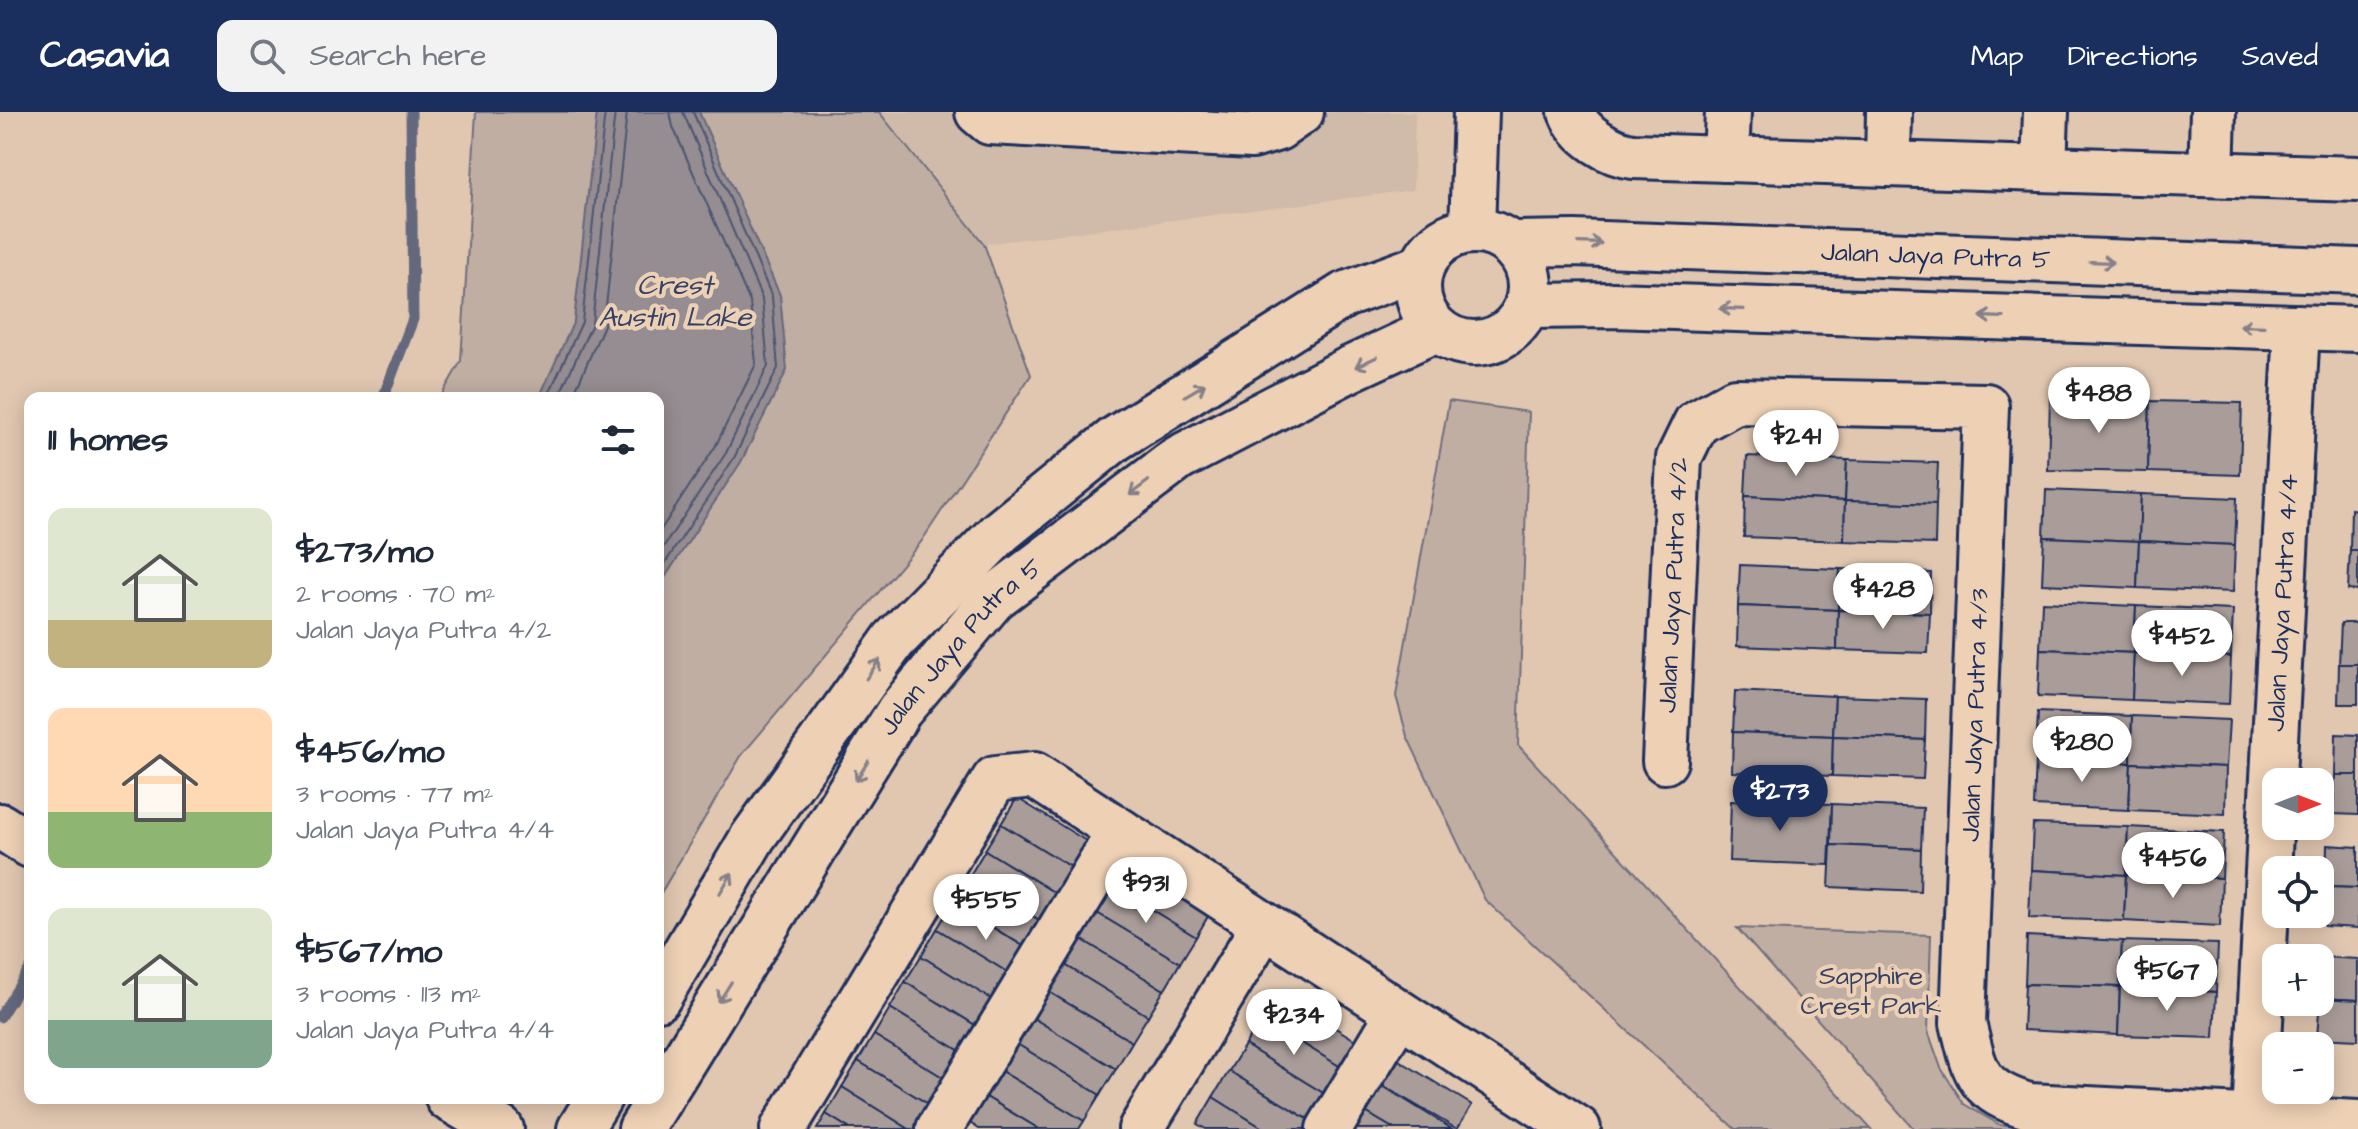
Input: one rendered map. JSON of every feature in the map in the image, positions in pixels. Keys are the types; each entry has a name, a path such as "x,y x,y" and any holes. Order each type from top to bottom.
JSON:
{"street":[{"path":"978,112 990,122 1126,122 1252,136 1278,128 1301,112"},
{"path":"1472,230 1476,112"},
{"path":"1571,112 1579,126 1619,154 2358,179"},
{"path":"1726,159 1728,112"},
{"path":"1888,164 1889,112"},
{"path":"2044,169 2046,112"},
{"path":"2211,174 2213,112"},
{"path":"1472,230 1493,233 1512,244 1525,262 1531,284 1528,306 1516,325 1499,338 1477,343 1455,340 1436,329 1423,311 1418,290 1421,267 1432,249 1450,235 1472,230"},
{"name":"Jalan Jaya Putra 5","path":"1512,244 1574,243 2358,271"},
{"name":"Jalan Jaya Putra 5","path":"664,988 753,837 894,640 1000,532 1115,439 1344,295 1421,267"},
{"path":"1528,306 1613,305 2358,329"},
{"name":"Jalan Jaya Putra 4/4","path":"2255,1116 2297,327"},
{"name":"Jalan Jaya Putra 5","path":"664,1092 899,711 994,598 1179,458 1350,369 1436,329"},
{"name":"Jalan Jaya Putra 4/2","path":"1665,761 1679,458 1696,423 1735,401 1986,406"},
{"name":"Jalan Jaya Putra 4/3","path":"1986,406 1963,1023 1974,1069 1998,1097 2029,1106 2358,1123"},
{"path":"783,1129 995,779 1034,775 1399,1013 1522,1114 1578,1129"},
{"path":"0,826 24,841"},
{"path":"939,1129 1120,831"},
{"path":"1141,1129 1264,925"},
{"path":"1329,1129 1399,1013"},
{"path":"458,1104 501,1129"},
{"path":"580,1129 595,1104"},
{"name":"Jalan Jaya Putra 5","path":"641,1129 656,1104"}],"shaded area":[{"path":"879,112 1415,112 1413,190 984,244"}],"green space":[{"path":"476,112 879,112 984,244 1031,375 921,542 741,756 664,888 664,392 443,392 461,361"},
{"path":"1449,401 1529,412 1518,745 1871,1129 1735,1129 1485,900 1407,736 1396,696"},
{"name":"Sapphire Crest Park","path":"1737,928 1931,935 1928,1031 1941,1068 1964,1104 2000,1125 2163,1129 1914,1129"}],"water":[{"name":"Crest Austin Lake","path":"597,112 699,112 780,295 787,370 741,462 664,579 664,392 542,392 574,321"}],"building":[{"path":"2050,398 2150,401 2148,472 2048,470"},
{"path":"2150,401 2242,403 2240,475 2148,472"},
{"path":"1747,456 1847,460 1845,501 1745,496"},
{"path":"1847,460 1938,463 1936,504 1845,501"},
{"path":"2046,490 2141,494 2139,541 2044,537"},
{"path":"2141,494 2237,498 2235,545 2139,541"},
{"path":"1745,496 1845,501 1844,541 1744,537"},
{"path":"1845,501 1936,504 1935,544 1844,541"},
{"path":"2351,509 2358,510 2358,550 2350,550"},
{"path":"2044,537 2139,541 2137,588 2042,584"},
{"path":"2139,541 2235,545 2233,592 2137,588"},
{"path":"2350,550 2358,550 2358,591 2348,590"},
{"path":"1740,565 1840,569 1838,610 1738,606"},
{"path":"1840,569 1931,573 1930,613 1838,610"},
{"path":"2042,602 2136,606 2134,653 2040,649"},
{"path":"1738,606 1838,610 1837,650 1737,646"},
{"path":"2136,606 2233,610 2231,657 2134,653"},
{"path":"1838,610 1930,613 1928,653 1837,650"},
{"path":"2341,623 2358,623 2358,664 2339,664"},
{"path":"2040,649 2134,653 2132,700 2038,696"},
{"path":"2134,653 2231,657 2229,704 2132,700"},
{"path":"2339,664 2358,664 2358,704 2338,704"},
{"path":"1735,691 1835,696 1833,736 1733,732"},
{"path":"1835,696 1926,699 1925,740 1833,736"},
{"path":"2038,712 2132,716 2131,763 2036,759"},
{"path":"2132,716 2229,720 2226,767 2131,763"},
{"path":"1733,732 1833,736 1832,776 1732,772"},
{"path":"2336,734 2358,735 2358,775 2335,775"},
{"path":"1833,736 1925,740 1923,779 1832,776"},
{"path":"2036,759 2131,763 2129,810 2034,806"},
{"path":"2131,763 2226,767 2225,814 2129,810"},
{"path":"2335,775 2358,775 2358,815 2334,814"},
{"path":"1017,798 1099,849 1084,875 1001,824"},
{"path":"1731,801 1832,804 1829,865 1729,861"},
{"path":"1832,804 1923,808 1921,849 1831,845"},
{"path":"1001,824 1084,875 1068,901 985,850"},
{"path":"2033,824 2128,827 2126,875 2031,870"},
{"path":"2128,827 2224,832 2222,878 2126,875"},
{"path":"1831,845 1921,849 1920,891 1829,887"},
{"path":"2327,845 2358,847 2358,888 2334,887 2334,856 2327,856"},
{"path":"985,850 1068,901 1052,928 969,877"},
{"path":"1128,860 1211,911 1196,937 1113,886"},
{"path":"2031,870 2126,875 2124,921 2029,918"},
{"path":"2126,875 2222,878 2220,926 2124,921"},
{"path":"969,877 1052,928 1036,954 953,903"},
{"path":"1113,886 1196,937 1180,963 1097,913"},
{"path":"2334,887 2358,888 2358,928 2334,927"},
{"path":"953,903 1036,954 1020,980 937,929"},
{"path":"1097,913 1180,963 1164,990 1081,939"},
{"path":"937,929 1020,980 1004,1007 921,956"},
{"path":"2027,936 2122,941 2120,987 2025,984"},
{"path":"1081,939 1164,990 1148,1016 1065,965"},
{"path":"2122,941 2218,944 2216,992 2120,987"},
{"path":"921,956 1004,1007 988,1033 905,982"},
{"path":"2334,958 2358,959 2358,1000 2334,999"},
{"path":"1065,965 1148,1016 1132,1042 1049,992"},
{"path":"905,982 988,1033 973,1059 890,1008"},
{"path":"2025,984 2120,987 2118,1035 2023,1030"},
{"path":"2120,987 2216,992 2214,1038 2118,1035"},
{"path":"1049,992 1132,1042 1116,1069 1033,1018"},
{"path":"1277,992 1360,1043 1344,1069 1261,1018"},
{"path":"2334,999 2358,1000 2358,1040 2334,1039 2334,1032 2317,1032 2319,1016 2334,1016"},
{"path":"890,1008 973,1059 957,1086 874,1035"},
{"path":"1033,1018 1116,1069 1100,1095 1017,1044"},
{"path":"1261,1018 1344,1069 1328,1096 1245,1045"},
{"path":"874,1035 957,1086 941,1112 858,1061"},
{"path":"1017,1044 1100,1095 1084,1121 1001,1071"},
{"path":"1245,1045 1328,1096 1312,1122 1229,1071"},
{"path":"1389,1054 1472,1105 1457,1129 1373,1080"},
{"path":"858,1061 941,1112 930,1129 909,1129 842,1087"},
{"path":"1001,1071 1084,1121 1079,1129 1039,1129 986,1097"},
{"path":"1229,1071 1312,1122 1308,1129 1264,1129 1213,1097"},
{"path":"1373,1080 1452,1129 1394,1129 1357,1107"},
{"path":"842,1087 909,1129 850,1129 826,1114"},
{"path":"986,1097 1039,1129 979,1129 970,1123"},
{"path":"1213,1097 1264,1129 1206,1129 1197,1124"},
{"path":"1357,1107 1394,1129 1343,1129"},
{"path":"826,1114 850,1129 817,1129"}],"waterway":[{"path":"385,392 413,319 411,112"},
{"path":"0,1017 24,979"}]}
